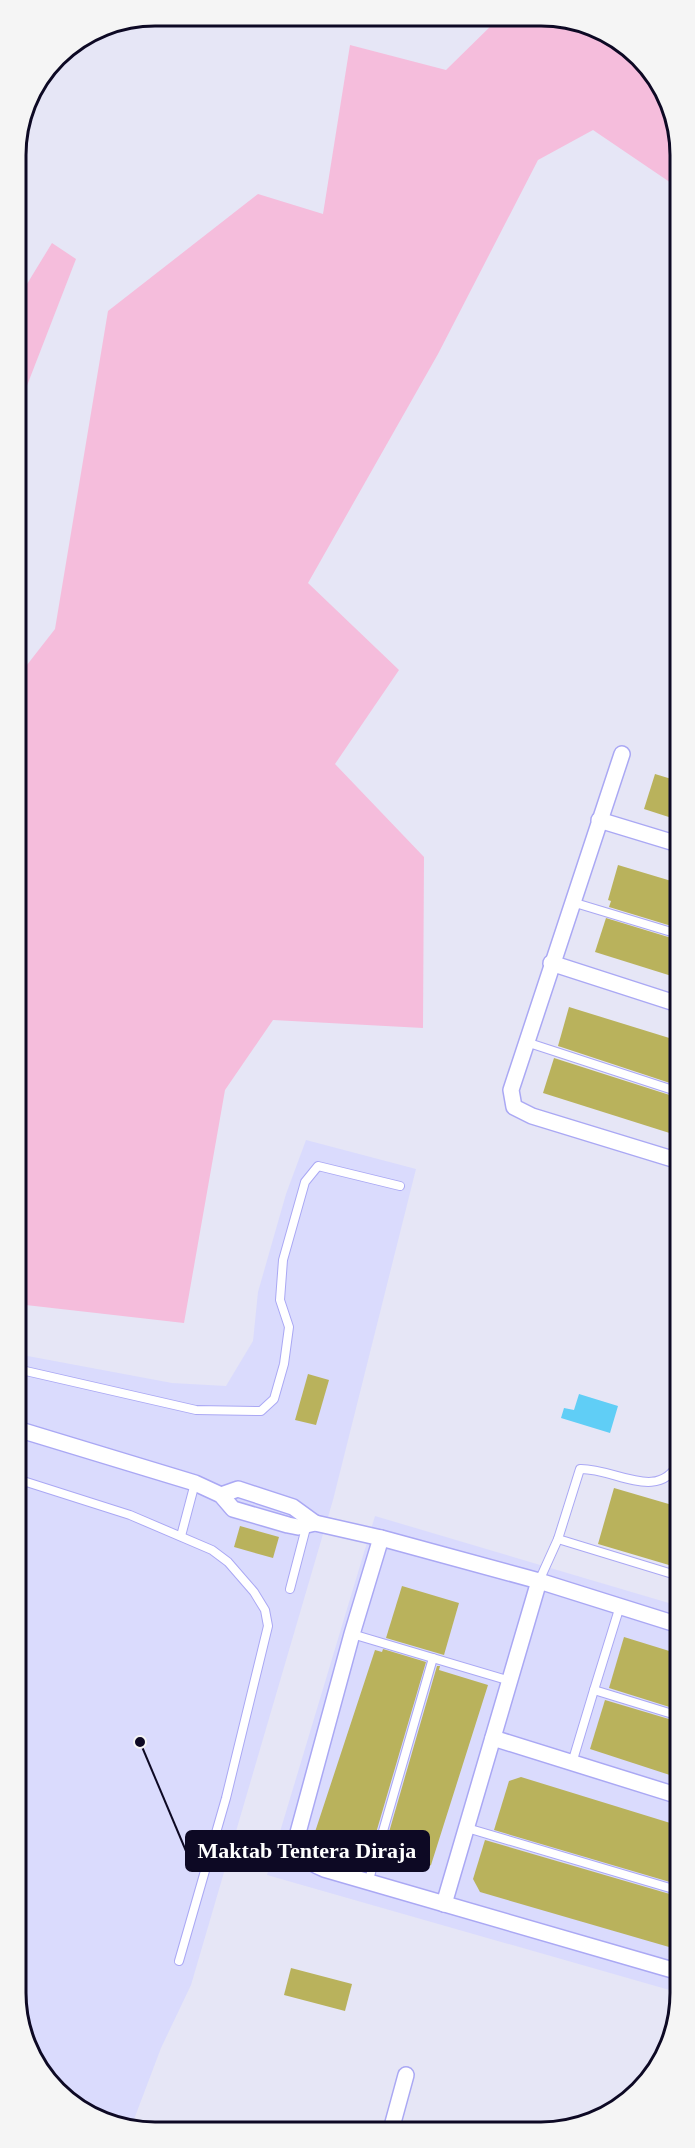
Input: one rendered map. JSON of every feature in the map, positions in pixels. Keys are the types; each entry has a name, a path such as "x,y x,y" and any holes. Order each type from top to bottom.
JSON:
{"street":[{"path":"622,754 551,963 511,1090 514,1107 532,1116 669,1158"},
{"path":"599,820 670,841"},
{"path":"551,963 670,1001"},
{"path":"26,1432 195,1483 221,1495 238,1489 292,1507 310,1522 381,1538 539,1581 669,1622"},
{"path":"381,1538 352,1634 296,1840 299,1853 309,1863 368,1883 669,1969"},
{"path":"444,1904 539,1581"},
{"path":"493,1738 669,1793"},
{"path":"393,2122 406,2075"}],"lane":[{"path":"572,902 670,931"},
{"path":"526,1042 669,1089"},
{"path":"26,1371 196,1410 261,1411 274,1399 284,1364 289,1327 280,1300 283,1260 305,1182 318,1166 400,1186"},
{"path":"539,1581 558,1539 580,1469 655,1484 669,1476"},
{"path":"26,1482 130,1515 212,1550 242,1575 265,1610 268,1626 226,1798 178,1961"},
{"path":"181,1536 195,1483"},
{"path":"290,1589 310,1522"},
{"path":"558,1539 669,1573"},
{"path":"572,1763 620,1606"},
{"path":"352,1634 510,1681"},
{"path":"368,1883 433,1658"},
{"path":"594,1690 669,1713"},
{"path":"466,1828 669,1888"}],"shaded area":[{"path":"491,26 566,28 598,39 632,63 656,97 667,129 670,182 593,130 538,160 438,354 308,583 399,670 335,764 424,857 423,1028 273,1020 225,1090 184,1323 26,1305 26,666 55,629 108,311 258,194 323,214 350,45 446,70"},
{"path":"52,243 76,259 26,388 26,286"},
{"path":"306,1140 416,1169 333,1500 191,1985 161,2048 134,2121 129,2120 97,2109 63,2085 52,2072 35,2043 28,2019 26,2002 26,1356 172,1383 226,1386 253,1341 258,1292 286,1194"},
{"path":"375,1516 669,1603 669,1990 267,1875"}],"water":[{"path":"579,1394 618,1406 610,1433 561,1418 564,1408 574,1410"}],"building":[{"path":"655,774 670,778 670,817 644,809"},
{"path":"618,865 670,880 670,925 609,907 611,901 608,900"},
{"path":"606,918 670,937 670,975 595,952"},
{"path":"569,1007 670,1038 669,1083 558,1046"},
{"path":"554,1058 669,1095 669,1133 543,1093"},
{"path":"308,1374 329,1380 316,1425 295,1420"},
{"path":"614,1488 669,1504 669,1565 598,1544"},
{"path":"240,1526 279,1537 273,1558 234,1547"},
{"path":"402,1586 459,1603 444,1655 386,1638"},
{"path":"624,1637 669,1651 669,1707 609,1688"},
{"path":"383,1649 426,1662 369,1857 364,1855 364,1858 323,1845 315,1832 375,1650 382,1652"},
{"path":"437,1666 440,1666 439,1670 488,1685 431,1865 419,1872 381,1860"},
{"path":"605,1700 669,1719 669,1775 590,1749"},
{"path":"521,1777 669,1823 669,1882 494,1830 509,1781"},
{"path":"485,1840 669,1894 669,1947 480,1892 473,1879"},
{"path":"291,1968 352,1984 345,2011 284,1995"}],"place":[{"name":"Maktab Tentera Diraja","path":"140,1742"}]}
